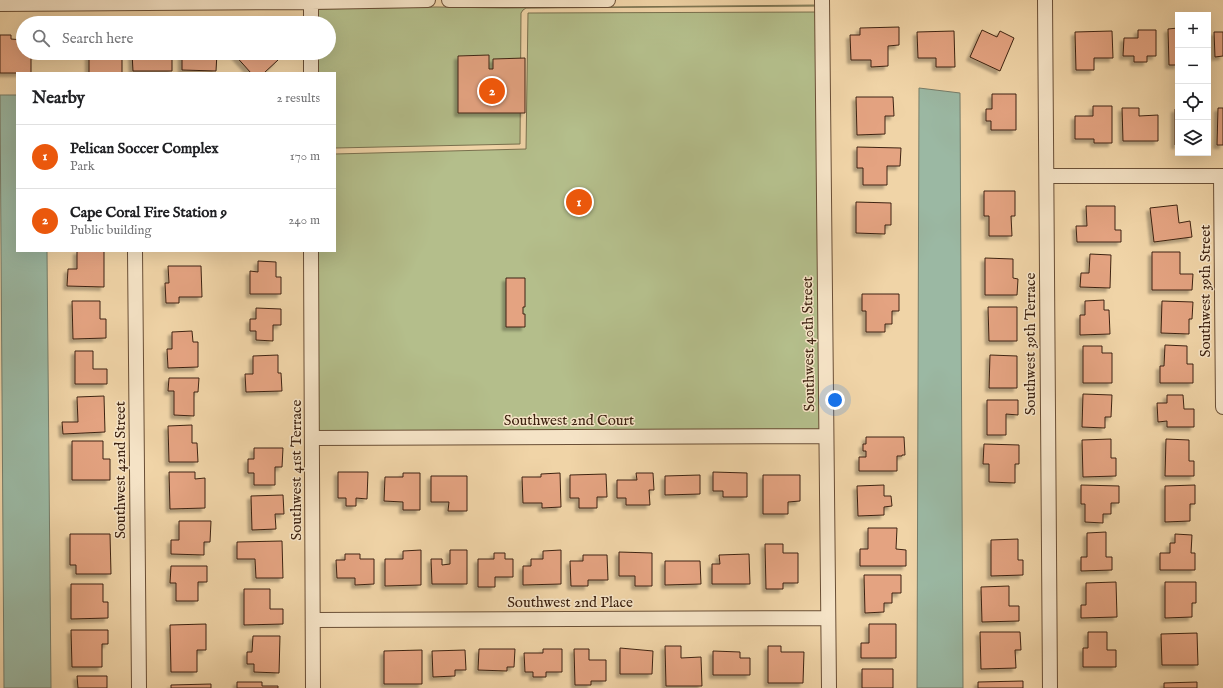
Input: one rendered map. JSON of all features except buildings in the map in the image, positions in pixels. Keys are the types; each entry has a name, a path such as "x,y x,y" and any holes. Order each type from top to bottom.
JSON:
{"street":[{"path":"0,4 428,0"},
{"path":"449,0 608,0"},
{"name":"Southwest 40th Street","path":"822,0 829,688"},
{"name":"Southwest 39th Terrace","path":"1045,0 1050,688"},
{"path":"311,1 311,16"},
{"path":"311,60 312,72"},
{"path":"1047,176 1222,176"},
{"name":"Southwest 39th Street","path":"1222,176 1223,407"},
{"name":"Southwest 42nd Street","path":"135,252 139,688"},
{"name":"Southwest 41st Terrace","path":"311,252 313,688"},
{"name":"Southwest 2nd Court","path":"313,438 826,436"},
{"name":"Southwest 2nd Place","path":"313,620 828,618"}],"green space":[{"path":"820,5 526,8 521,13 520,144 336,148 336,72 312,72 312,60 336,60 336,16 312,16 312,9 436,7 506,8"},
{"path":"822,12 826,436 313,438 312,252 336,252 336,154 526,149 528,13"}],"shaded area":[{"path":"919,88 960,93 963,688 917,688"},
{"path":"0,95 16,95 16,252 47,252 51,688 4,688"}],"place":[{"name":"Cape Coral Fire Station 9","path":"492,91"},
{"name":"Pelican Soccer Complex","path":"579,202"}]}
